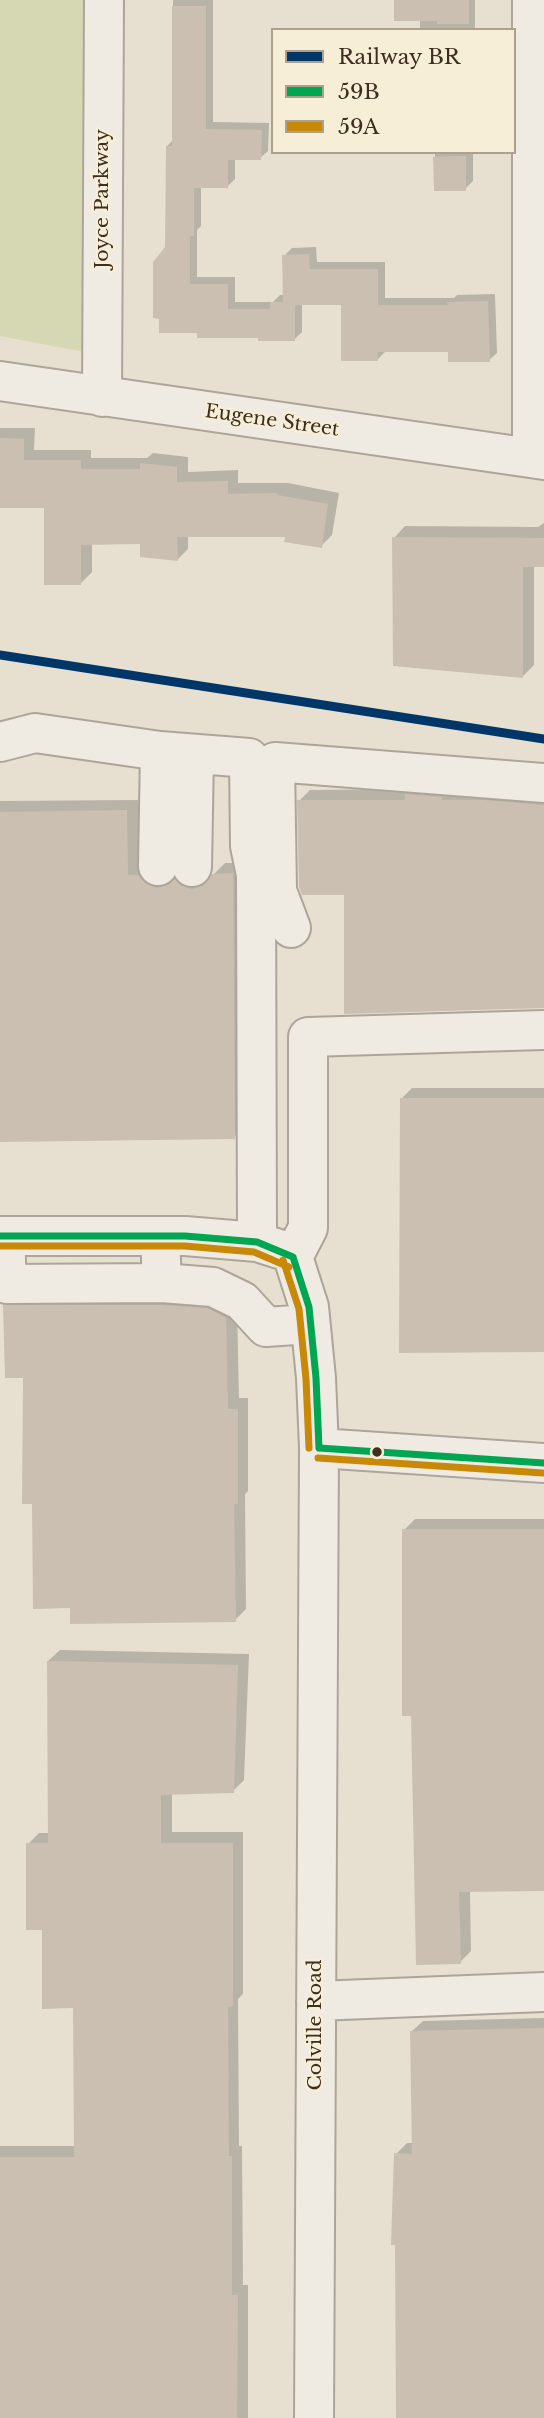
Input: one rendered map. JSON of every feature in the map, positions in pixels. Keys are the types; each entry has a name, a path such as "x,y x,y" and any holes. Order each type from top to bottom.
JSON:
{"street":[{"name":"Joyce Parkway","path":"102,397 104,0"},
{"path":"532,0 538,459"},
{"name":"Eugene Street","path":"0,381 538,459"},
{"path":"0,742 35,733 177,753 249,758 250,846 256,875 257,1242"},
{"path":"175,867 177,753"},
{"path":"291,928 277,891 275,762 544,783"},
{"path":"310,1324 266,1327 242,1301 213,1287 162,1283 6,1284 2,1236 160,1236 257,1242 293,1257 308,1228 308,1037 544,1030"},
{"path":"160,1236 162,1283"},
{"name":"Colville Road","path":"293,1257 309,1307 319,1448 314,2418"},
{"path":"319,1448 544,1463"},
{"path":"316,2001 544,1992"}],"green space":[{"path":"0,0 86,0 85,352 0,336"}],"building":[{"path":"394,0 469,0 469,24 394,21"},
{"path":"172,6 206,6 206,129 262,130 261,160 228,160 228,188 194,188 190,284 228,284 228,309 270,309 270,302 283,302 282,255 309,254 310,269 378,269 378,305 448,305 447,302 488,301 490,362 448,362 448,352 378,352 378,361 341,361 341,305 295,305 295,341 197,338 197,333 159,333 159,319 153,318 153,262 165,247 166,146 172,146"},
{"path":"466,156 466,191 434,191 433,157"},
{"path":"0,438 24,439 24,460 81,460 81,469 140,469 140,463 177,467 177,482 228,481 228,494 277,493 328,504 322,548 284,542 285,537 177,537 178,561 140,557 140,544 81,545 81,585 44,585 44,508 0,508"},
{"path":"392,537 544,538 544,567 523,567 523,678 393,666"},
{"path":"405,794 442,797 442,800 544,805 544,1008 344,1014 344,895 302,895 299,887 297,800 405,800"},
{"path":"127,810 128,875 138,875 146,884 157,888 168,885 175,879 181,886 192,889 203,886 212,874 233,873 235,1139 0,1142 0,812"},
{"path":"400,1098 544,1098 544,1352 399,1353"},
{"path":"3,1305 161,1305 207,1308 226,1318 228,1409 238,1409 238,1504 234,1504 236,1622 70,1624 70,1608 33,1609 32,1504 22,1504 23,1378 5,1378"},
{"path":"402,1529 544,1529 544,1891 459,1892 461,1964 416,1965 411,1716 402,1716"},
{"path":"47,1661 238,1665 234,1793 161,1795 161,1843 233,1843 233,2006 228,2007 229,2156 232,2156 232,2295 238,2295 237,2418 0,2418 0,2157 74,2157 73,2008 42,2009 42,1930 26,1930 26,1843 48,1843"},
{"path":"544,2028 544,2418 396,2418 395,2245 391,2245 394,2153 412,2154 410,2031"}],"rail line":[{"name":"BR","path":"0,655 544,739"}],"transit line":[{"name":"59B","path":"0,1236 185,1236 257,1242 293,1257"},
{"name":"59A","path":"0,1246 185,1246 254,1252 289,1267"},
{"name":"59B","path":"293,1257 309,1307 319,1448"},
{"name":"59A","path":"283,1260 299,1309 309,1448"},
{"name":"59B","path":"319,1448 544,1463"},
{"name":"59A","path":"318,1458 543,1473"}]}
